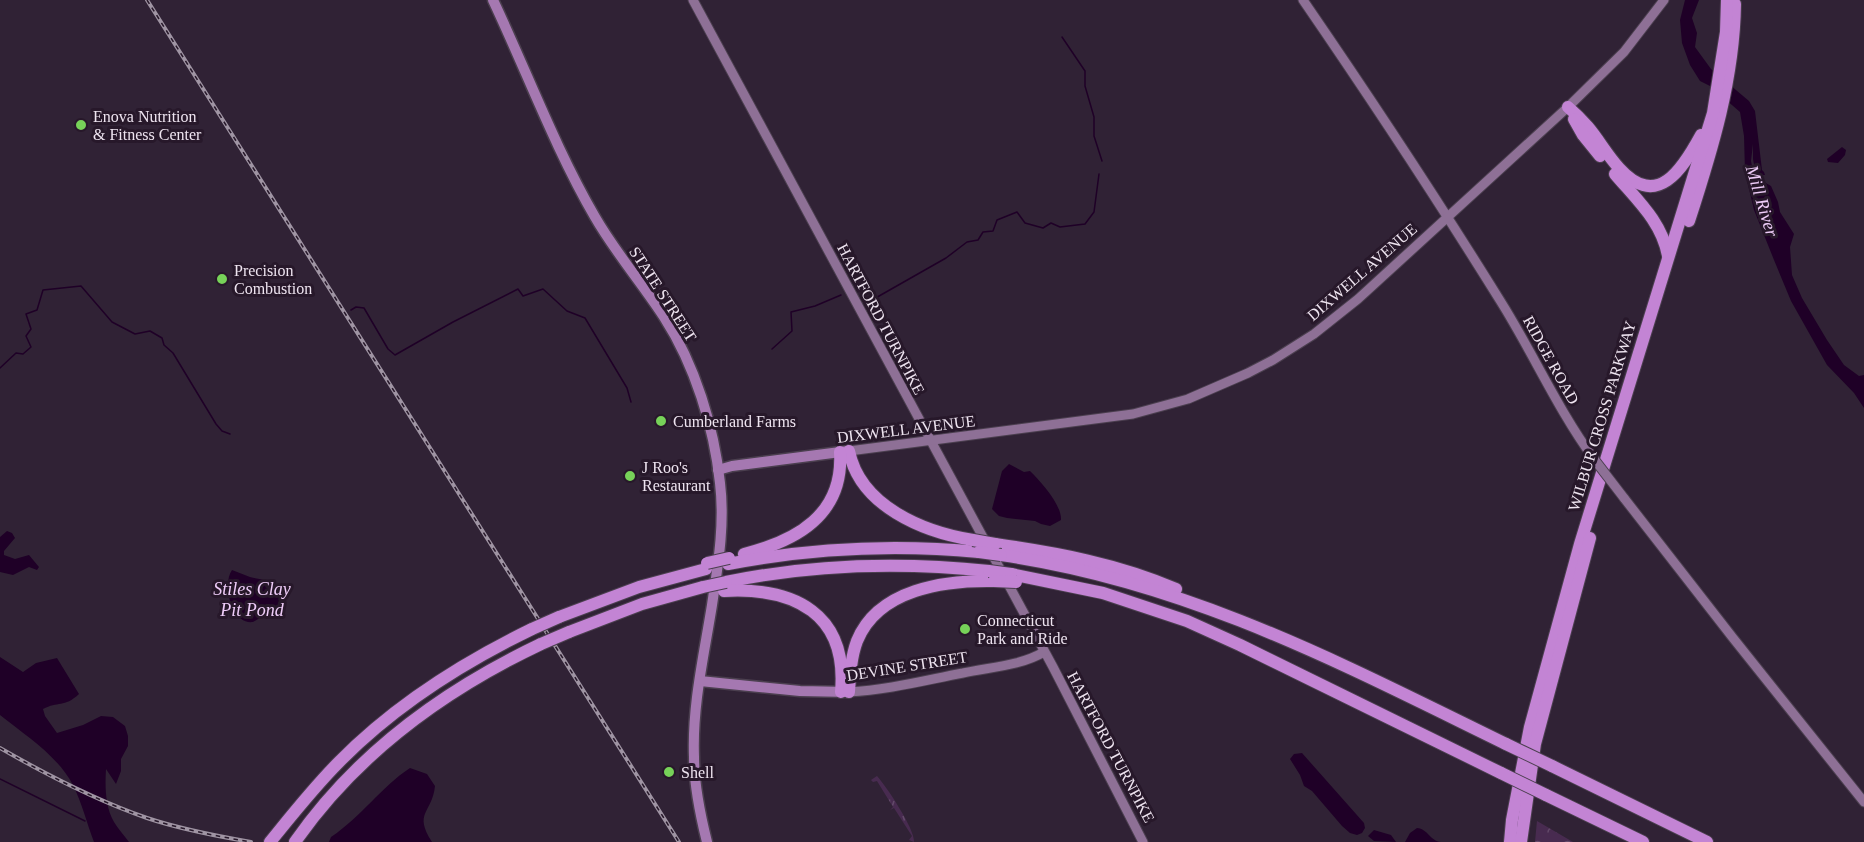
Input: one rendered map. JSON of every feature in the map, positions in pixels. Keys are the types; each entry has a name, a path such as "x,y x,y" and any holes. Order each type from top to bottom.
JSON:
{"highway":[{"name":"WILBUR CROSS PARKWAY","path":"1724,78 1727,0"},
{"name":"WILBUR CROSS PARKWAY","path":"1521,842 1535,744 1589,540 1706,169 1735,23 1736,0"},
{"name":"WILBUR CROSS PARKWAY","path":"1510,842 1530,727 1574,567 1713,113 1720,97"},
{"path":"1568,107 1588,126 1619,168 1637,184 1649,186 1661,184 1674,176 1684,164 1713,113"},
{"path":"1568,107 1583,135 1654,220 1665,239 1668,260"},
{"path":"844,452 871,493 890,509 931,529 973,540 998,550"},
{"path":"729,561 783,542 800,533 813,522 827,505 835,490 844,452"},
{"path":"270,842 340,760 399,709 471,662 532,629 616,595 707,566 729,561 860,548 1056,553 1119,568 1191,595 1211,608 1312,650 1707,842"},
{"path":"295,842 319,809 366,758 413,720 472,681 541,644 628,609 672,595 684,596 791,571 860,566 914,566 1084,588 1157,610 1215,633 1643,842"},
{"path":"845,692 857,642 867,624 880,610 906,595 933,586 992,576"},
{"path":"725,586 780,597 800,604 820,619 834,635 839,648 845,692"}],"main road":[{"name":"STATE STREET","path":"493,0 570,172 595,218 664,317 682,348 702,399 718,470 721,500 720,544 700,681 694,757 698,801 707,842"},
{"name":"HARTFORD TURNPIKE","path":"693,0 1044,652 1143,842"},
{"name":"RIDGE ROAD","path":"1303,0 1366,92 1509,314 1567,418 1594,459 1864,802"},
{"name":"DIXWELL AVENUE","path":"718,470 732,466 1133,414 1170,405 1215,388 1273,360 1314,334 1358,299 1568,107 1619,57 1664,0"},
{"name":"DEVINE STREET","path":"700,681 800,691 845,692 897,686 1031,659 1044,652"}],"green space":[{"path":"877,776 905,818 913,836 914,842 909,840 912,836 894,808 890,810 893,807 877,781 871,780"},
{"path":"1537,821 1573,842 1535,842"}],"water":[{"name":"Mill River","path":"1685,0 1699,0 1692,18 1697,33 1695,47 1711,69 1749,101 1755,111 1762,170 1765,175 1759,175 1755,170 1753,144 1751,161 1753,171 1759,179 1771,186 1780,212 1794,234 1790,247 1792,275 1802,298 1844,365 1859,376 1864,375 1864,408 1854,393 1827,365 1791,301 1754,210 1745,172 1744,136 1740,112 1710,86 1700,81 1690,65 1682,43 1680,20"},
{"path":"1842,147 1846,150 1845,155 1838,163 1828,162 1827,159"},
{"path":"1009,464 1024,472 1030,471 1035,476 1055,501 1061,520 1050,526 1035,521 999,516 992,509 1002,471"},
{"path":"7,531 15,538 4,551 4,555 15,559 29,555 39,567 37,570 29,567 13,575 0,572 0,537"},
{"name":"Stiles Clay Pit Pond","path":"232,570 279,586 284,595 284,603 253,622 245,621 234,611 230,602 228,584"},
{"path":"0,657 23,672 36,663 57,658 79,694 65,703 43,709 57,733 83,725 101,716 113,717 125,726 128,746 121,759 121,771 116,784 106,769 106,789 111,816 129,842 94,842 76,792 66,774 50,755 0,715"},
{"path":"1302,753 1364,823 1365,828 1362,833 1357,835 1350,833 1312,791 1304,786 1290,759 1294,754"},
{"path":"410,768 427,774 435,786 424,818 424,825 432,842 329,842 331,837"},
{"path":"1417,828 1441,842 1405,842 1410,833"},
{"path":"1374,830 1391,835 1396,842 1374,841 1368,836"}],"waterway":[{"path":"1062,37 1085,71 1085,86 1094,117 1094,136 1102,161"},
{"path":"865,304 946,258 967,242 978,240 983,232 993,231 997,220 1017,212 1025,223 1043,228 1051,223 1060,227 1085,224 1094,212 1099,174"},
{"path":"0,368 16,353 23,354 31,347 26,336 31,329 26,314 37,310 43,290 81,286 112,322 135,334 150,331 162,338 164,345 173,353 216,424 222,431 230,434"},
{"path":"351,310 356,307 364,308 388,349 395,355 518,289 523,296 543,289 567,311 585,318 627,388 631,402"},
{"path":"772,349 792,331 791,312 815,306 841,295"},
{"path":"0,779 85,821"}],"railway":[{"path":"147,0 679,842"},
{"path":"0,748 35,768 128,811 185,829 251,842"}],"place":[{"name":"Enova Nutrition & Fitness Center","path":"81,125"},
{"name":"Precision Combustion","path":"222,279"},
{"name":"Cumberland Farms","path":"661,421"},
{"name":"J Roo's Restaurant","path":"630,476"},
{"name":"Connecticut Park and Ride","path":"965,629"},
{"name":"Shell","path":"669,772"}]}
